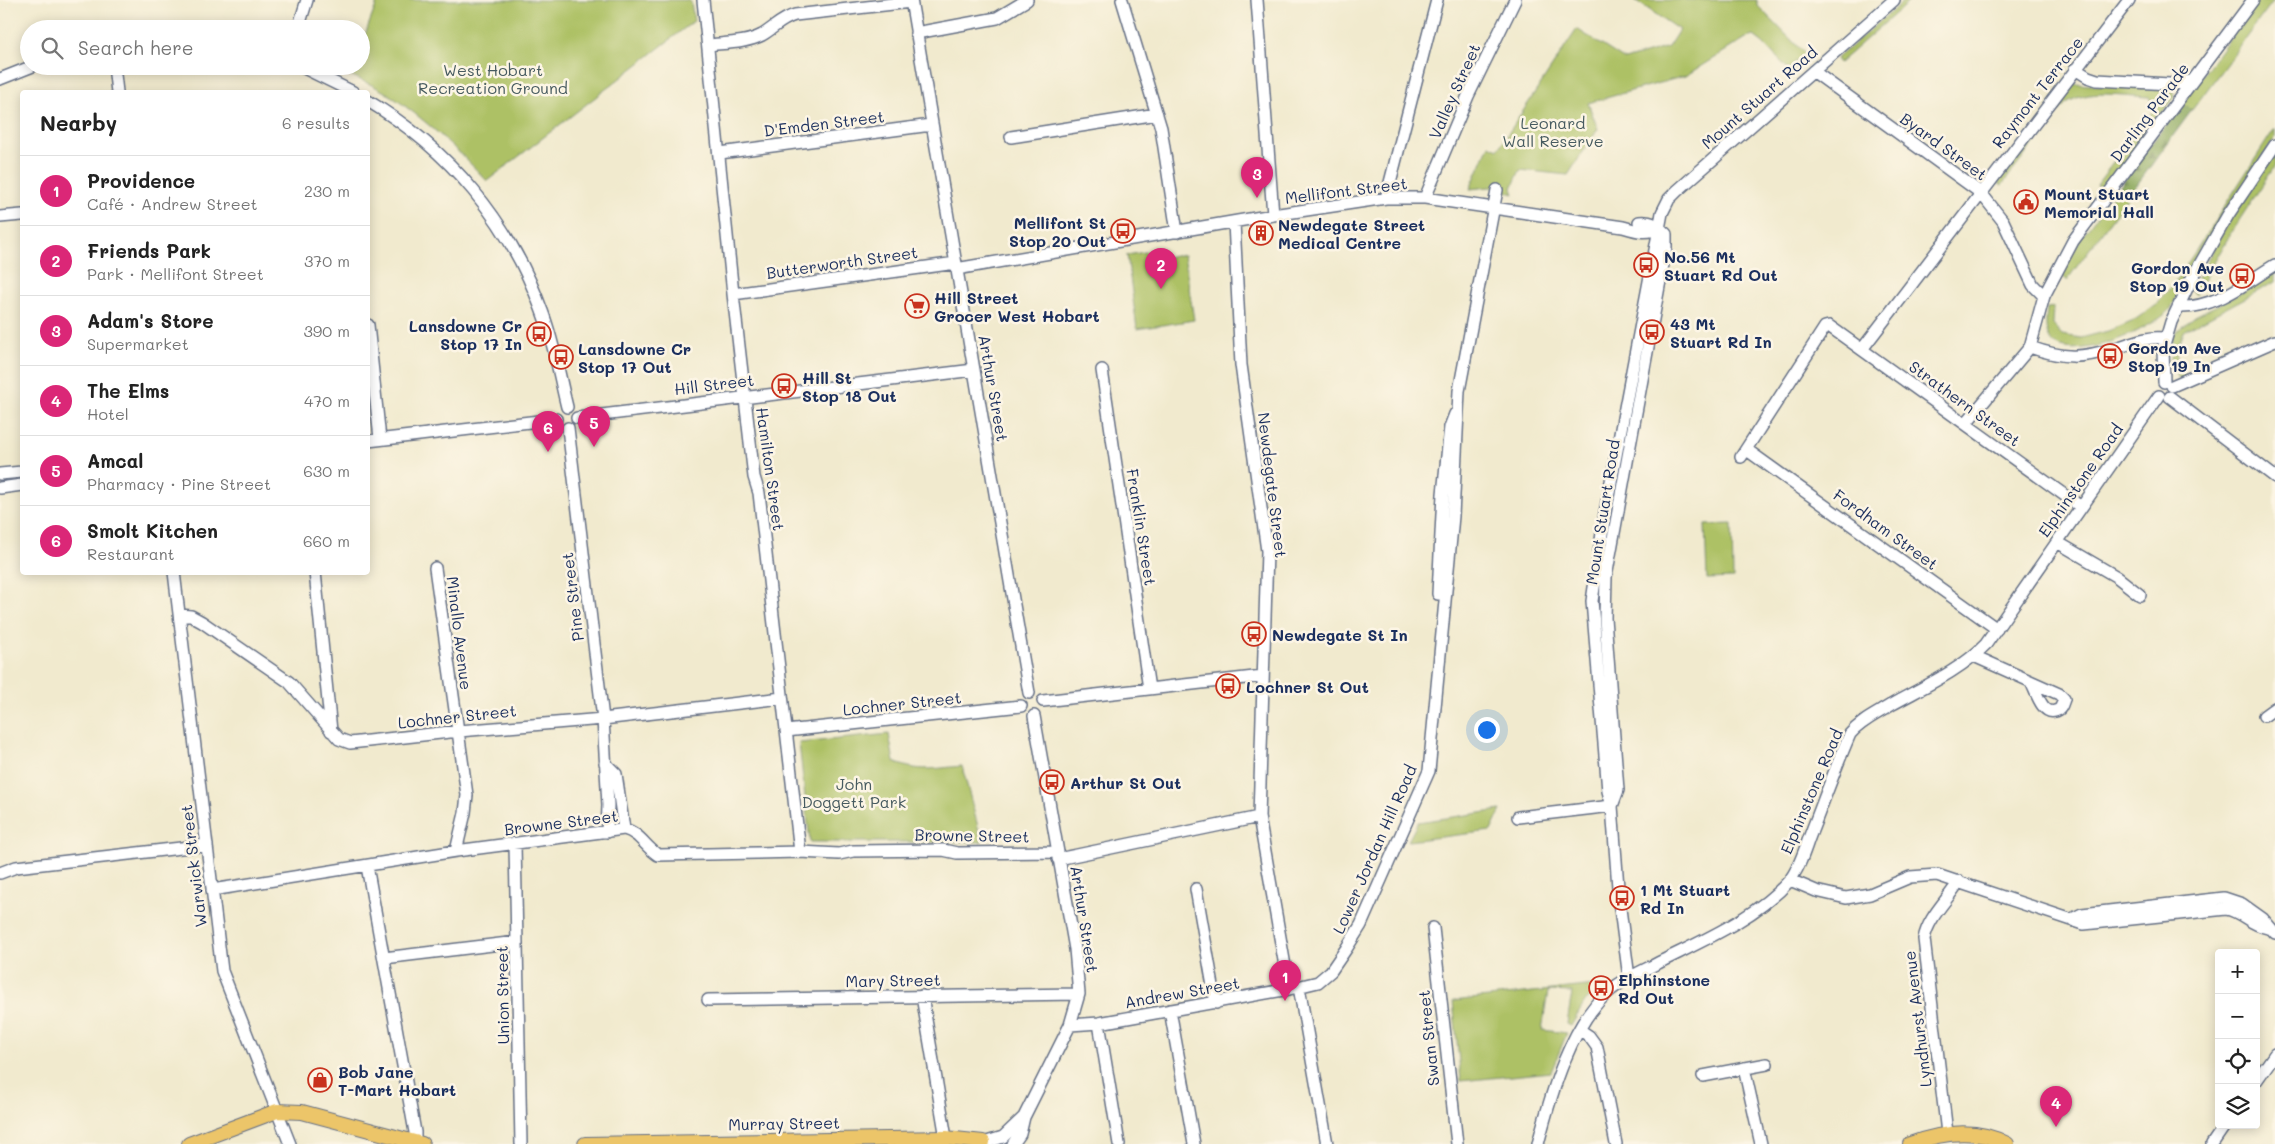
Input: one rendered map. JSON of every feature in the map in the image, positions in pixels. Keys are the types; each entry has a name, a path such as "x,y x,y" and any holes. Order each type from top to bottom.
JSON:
{"main road":[{"path":"189,1144 278,1110 302,1112 417,1144"},
{"path":"1910,1144 1934,1135 1964,1132 1983,1135 2007,1144"},
{"name":"Murray Street","path":"585,1144 946,1138 984,1143"}],"street":[{"path":"301,20 308,0"},
{"name":"Hamilton Street","path":"703,0 733,294 800,852"},
{"path":"916,33 997,18 1026,0"},
{"path":"1122,0 1157,114 1177,232"},
{"path":"1257,0 1273,215"},
{"path":"1386,198 1437,0"},
{"name":"Valley Street","path":"1425,198 1468,96 1515,0"},
{"name":"Mount Stuart Road","path":"1629,978 1619,900 1612,806 1618,790 1604,618 1606,577 1665,260 1666,234 1660,228 1662,213 1668,199 1894,0"},
{"name":"Raymont Terrace","path":"1863,348 2129,0"},
{"name":"Darling Parade","path":"1966,423 2030,347 2044,296 2073,241 2254,0"},
{"path":"708,45 751,38 762,34 785,18 911,1"},
{"name":"Arthur Street","path":"911,1 1029,693"},
{"path":"2075,69 2097,80 2170,84 2192,81"},
{"path":"0,79 20,71"},
{"name":"Byard Street","path":"1813,71 1981,193 2003,221 2033,284 2044,296"},
{"path":"115,75 117,90"},
{"path":"317,75 344,90"},
{"path":"370,102 400,122 442,156 471,185 491,212 522,264 543,311 567,407"},
{"path":"1011,137 1157,114"},
{"name":"D'Emden Street","path":"720,152 931,125"},
{"path":"2275,145 2228,215 2192,278 2164,338 2162,349 2166,390 2275,477"},
{"name":"Lower Jordan Hill Road","path":"1294,988 1318,982 1331,971 1346,950 1364,917 1429,771 1453,516 1457,408 1497,190"},
{"name":"Mellifont Street","path":"956,266 1386,198 1425,198 1645,232 1653,232 1660,228"},
{"name":"Mellifont Street","path":"1622,227 1640,222 1668,199"},
{"path":"0,217 20,215"},
{"name":"Newdegate Street","path":"1234,222 1241,365 1267,551 1259,817 1327,1144"},
{"path":"1640,222 1655,223 1660,228"},
{"path":"2178,307 2194,307 2207,304 2275,265"},
{"name":"Butterworth Street","path":"733,294 956,266"},
{"name":"Strathern Street","path":"1748,454 1825,327 1829,326 1863,348 2081,507"},
{"path":"2030,347 2058,356 2077,357 2116,348 2141,339 2152,337 2164,338"},
{"path":"2166,390 2275,341"},
{"path":"370,344 380,439"},
{"name":"Hill Street","path":"577,418 746,396 974,370"},
{"name":"Franklin Street","path":"1102,370 1149,689"},
{"name":"Elphinstone Road","path":"1538,1144 1550,1102 1580,1030 1597,1004 1611,990 1629,978 1728,927 1770,898 1790,880 1805,849 1846,744 1857,726 1974,656 1996,629 2166,390"},
{"path":"567,407 573,409 577,418 575,424 568,428 562,427 556,419 559,411 567,407"},
{"path":"370,441 556,419"},
{"name":"Pine Street","path":"568,428 603,719 608,805 607,832"},
{"name":"Fordham Street","path":"1748,454 1996,629"},
{"path":"0,474 20,472"},
{"path":"0,488 20,485"},
{"path":"2057,542 2118,577 2140,595"},
{"name":"Minallo Avenue","path":"435,568 455,720 459,731 466,795 465,813 456,851"},
{"name":"Warwick Street","path":"174,575 222,971 290,1144"},
{"path":"315,575 332,731"},
{"name":"Lochner Street","path":"180,615 191,616 202,622 271,668 289,682 339,739 350,743 459,731 603,719 782,698"},
{"path":"1974,656 2031,682"},
{"path":"1043,701 1262,676"},
{"path":"1029,693 1036,694 1043,701 1042,711 1034,716 1027,714 1021,706 1024,697 1029,693"},
{"name":"Lochner Street","path":"786,731 1021,706"},
{"path":"2264,716 2275,708"},
{"name":"Arthur Street","path":"1013,1144 1020,1134 1024,1117 1070,1025 1079,994 1075,949 1034,716"},
{"name":"Pine Street","path":"605,763 616,774 624,829"},
{"path":"1518,817 1612,806"},
{"name":"Browne Street","path":"212,890 456,851 624,829 632,831 640,838 648,850 658,855 800,852 839,854 853,851 943,850 957,853 1058,855 1259,817"},
{"name":"Union Street","path":"515,844 522,1144"},
{"path":"0,873 16,867 207,845"},
{"path":"367,866 417,1144"},
{"path":"1790,880 1816,891 1846,898 1870,894 1919,875 1937,875 1959,881 2061,918 2072,919 2082,914 2224,898 2242,904 2263,920 2272,931"},
{"name":"Lyndhurst Avenue","path":"1947,1133 1924,939 1926,929 1931,920 1951,895 1959,881"},
{"path":"1196,889 1216,1003"},
{"name":"Swan Street","path":"1433,928 1457,1144"},
{"path":"384,958 517,942"},
{"name":"Andrew Street","path":"1070,1025 1099,1023 1294,988"},
{"name":"Mary Street","path":"708,1000 1079,994"},
{"path":"922,996 946,1138"},
{"path":"1170,1010 1194,1144"},
{"path":"1099,1023 1119,1144"},
{"path":"1580,1030 1589,1036 1597,1047 1616,1144"},
{"path":"2260,1075 2275,1054"},
{"path":"1703,1076 1766,1064"},
{"path":"1744,1068 1761,1144"},
{"name":"Arthur Street","path":"984,1143 1000,1139 1024,1117"},
{"path":"2212,1144 2222,1129"}],"green space":[{"name":"West Hobart Recreation Ground","path":"378,0 688,0 691,2 694,21 487,181 428,124 384,91 350,75 370,75 370,21"},
{"name":"Leonard Wall Reserve","path":"1635,0 1757,0 1757,5 1810,59 1795,62 1793,74 1762,42 1754,36 1746,38 1685,76 1588,103 1598,129 1568,175 1520,170 1512,188 1514,194 1490,187 1470,189 1489,145 1498,149 1577,29 1625,60 1668,47 1679,30"},
{"path":"1905,0 1911,0 1839,63 1836,59"},
{"path":"2258,0 2274,0 2192,110 2181,104"},
{"path":"2073,84 2168,89 2174,92 2175,96 2105,191 2096,185 2150,115 2154,108 2149,97 2095,94 2074,99 2065,104 2002,185 1998,182"},
{"path":"2181,104 2192,110 2133,190 2117,190"},
{"path":"2275,128 2275,138 2211,235 2170,310 2161,318 2132,334 2097,346 2081,349 2066,348 2051,341 2046,328 2047,308 2054,307 2053,325 2062,335 2081,338 2108,331 2136,319 2158,303 2178,278"},
{"path":"2275,153 2275,166 2232,231 2196,295 2192,290 2193,285 2232,216"},
{"path":"2117,190 2133,190 2067,280 2060,275 2082,236"},
{"path":"1156,250 1160,258 1184,255 1194,320 1137,329 1127,255"},
{"path":"2275,272 2275,282 2185,330 2178,348 2177,368 2187,376 2179,379 2171,362 2172,335 2195,316 2247,290"},
{"path":"1732,524 1733,578 1707,579 1705,525"},
{"name":"John Doggett Park","path":"889,734 894,762 920,769 962,766 982,842 810,842 799,743"},
{"path":"1501,810 1491,831 1408,841 1418,822"},
{"path":"1604,984 1585,1002 1571,1026 1567,1024 1572,992 1548,991 1542,1030 1567,1033 1551,1072 1461,1081 1453,1001"}],"place":[{"name":"Adam's Store","path":"1257,198"},
{"name":"Mount Stuart Memorial Hall","path":"2026,202"},
{"name":"Mellifont St Stop 20 Out","path":"1123,231"},
{"name":"Newdegate Street Medical Centre","path":"1261,233"},
{"name":"No.56 Mt Stuart Rd Out","path":"1646,265"},
{"name":"Gordon Ave Stop 19 Out","path":"2242,276"},
{"name":"Friends Park","path":"1161,289"},
{"name":"Hill Street Grocer West Hobart","path":"917,306"},
{"name":"43 Mt Stuart Rd In","path":"1652,332"},
{"name":"Lansdowne Cr Stop 17 In","path":"539,334"},
{"name":"Gordon Ave Stop 19 In","path":"2110,356"},
{"name":"Lansdowne Cr Stop 17 Out","path":"561,357"},
{"name":"Hill St Stop 18 Out","path":"784,386"},
{"name":"Amcal","path":"594,447"},
{"name":"Smolt Kitchen","path":"548,452"},
{"name":"Newdegate St In","path":"1254,634"},
{"name":"Lochner St Out","path":"1228,686"},
{"name":"Arthur St Out","path":"1052,782"},
{"name":"1 Mt Stuart Rd In","path":"1622,898"},
{"name":"Elphinstone Rd Out","path":"1601,988"},
{"name":"Providence","path":"1285,1001"},
{"name":"Bob Jane T-Mart Hobart","path":"320,1080"},
{"name":"The Elms","path":"2056,1127"}]}
